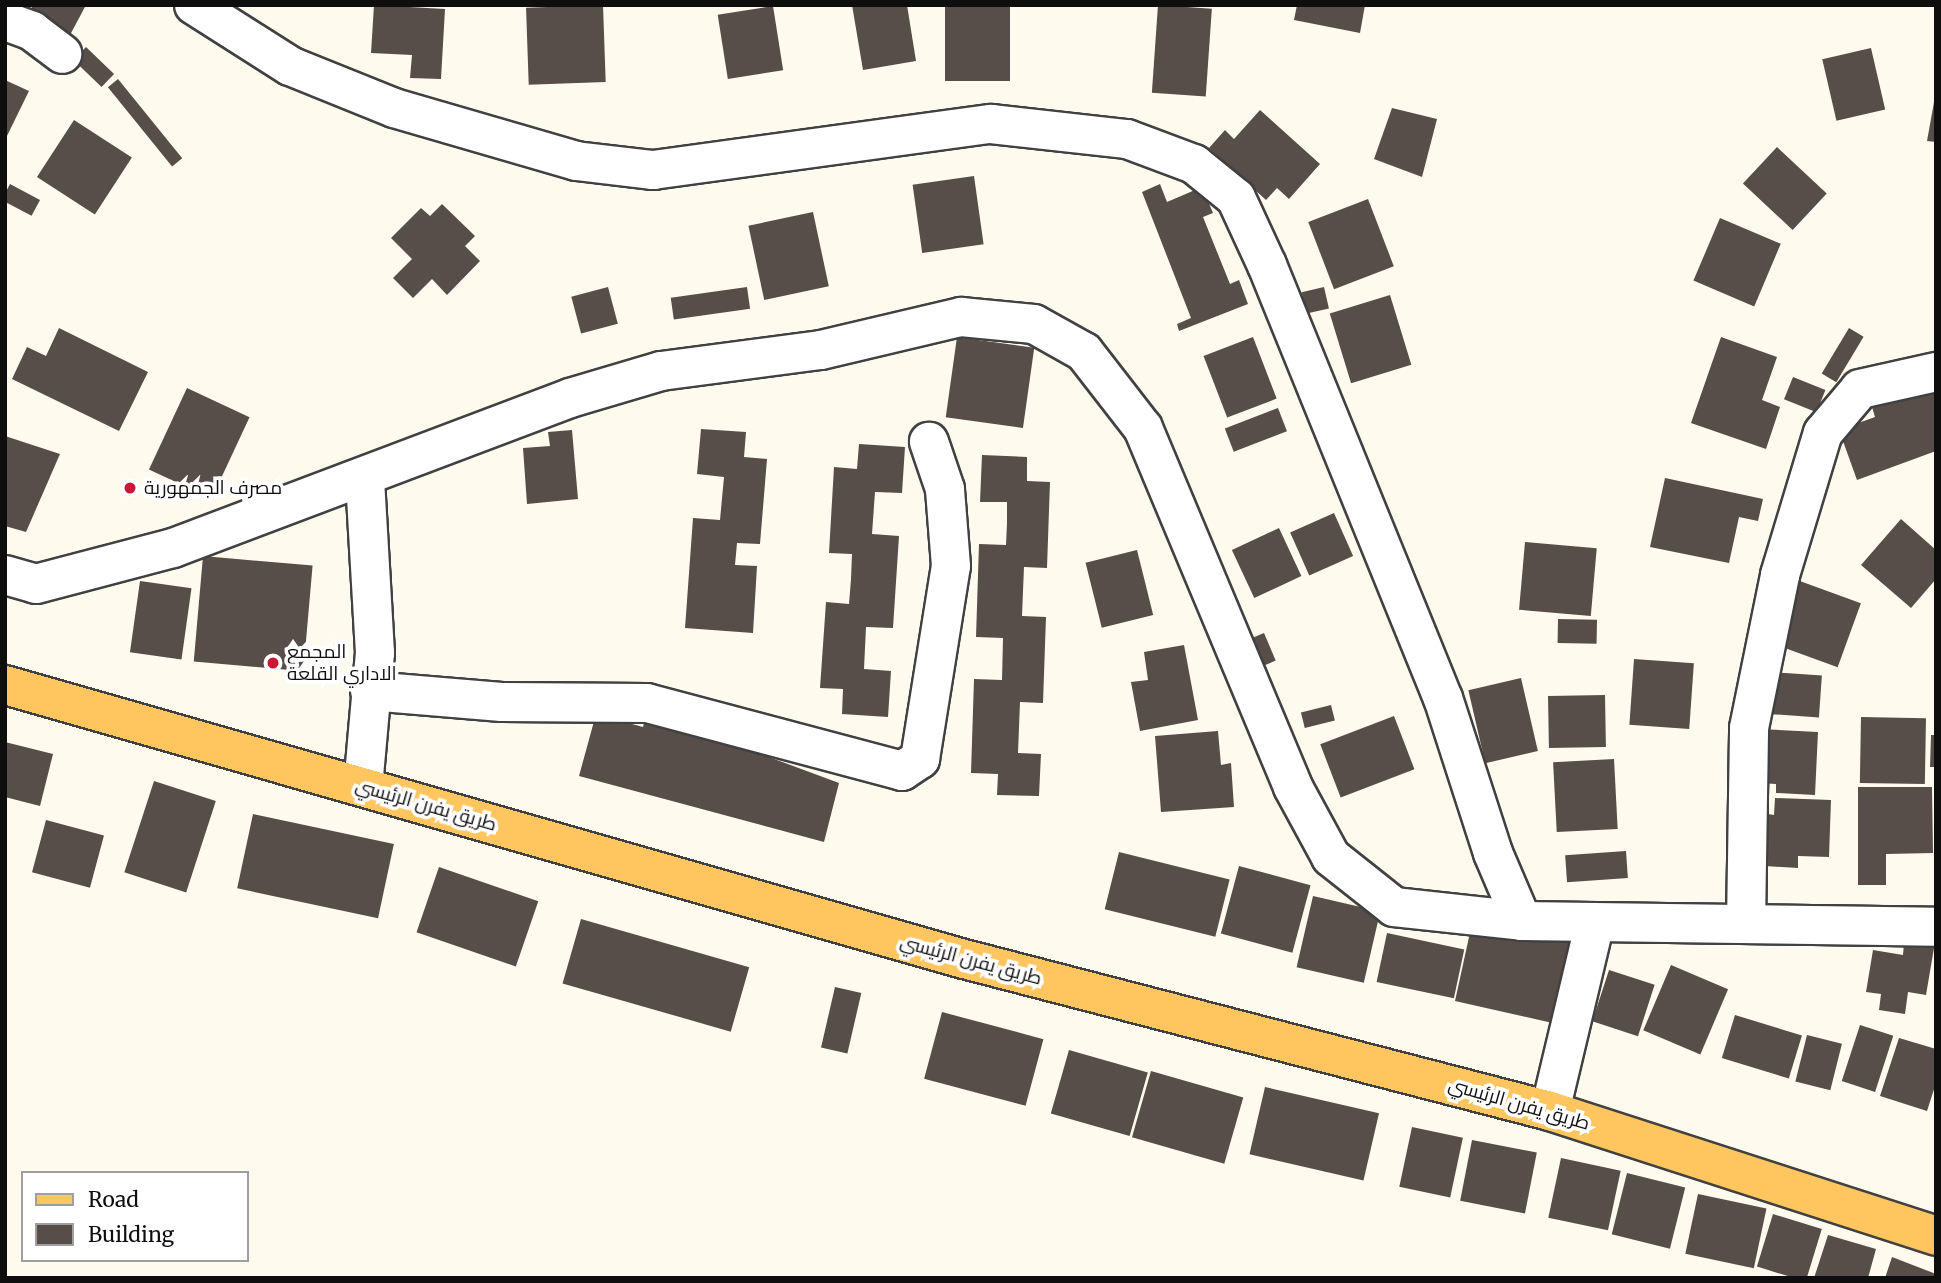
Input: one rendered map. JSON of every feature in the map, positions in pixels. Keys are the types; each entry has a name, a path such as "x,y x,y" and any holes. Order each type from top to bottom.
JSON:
{"main road":[{"name":"طريق يفرن الرئيسي","path":"5,685 951,955 1550,1111 1936,1236"}],"street":[{"path":"194,5 290,66 394,108 576,161 653,170 991,124 1127,139 1194,164 1236,198 1267,265 1443,698 1493,853 1522,921"},
{"path":"5,21 32,32 62,54"},
{"path":"5,575 36,584 79,575 173,548 365,478 570,398 661,371 821,349 961,317 1034,324 1084,352 1143,428 1293,787 1331,857 1394,907 1522,921 1936,927"},
{"path":"1746,924 1749,728 1780,575 1823,433 1860,389 1936,372"},
{"path":"370,691 502,702 647,704 902,771 920,759 951,566 945,489 929,442"},
{"path":"363,787 375,653 365,478"},
{"path":"1550,1111 1595,922"}],"building":[{"path":"33,5 86,5 70,35 29,14"},
{"path":"374,5 445,9 441,79 410,78 412,55 371,53"},
{"path":"603,5 606,82 529,85 526,8"},
{"path":"852,5 907,5 916,61 863,70"},
{"path":"945,5 1010,5 1010,81 945,81"},
{"path":"1158,5 1212,9 1206,97 1152,93"},
{"path":"1297,5 1365,5 1360,33 1294,20"},
{"path":"773,6 783,70 728,79 718,15"},
{"path":"86,47 114,74 102,87 73,60"},
{"path":"1871,48 1885,109 1836,121 1822,59"},
{"path":"118,79 182,158 172,166 108,87"},
{"path":"5,80 29,91 5,140"},
{"path":"1936,91 1936,142 1927,141"},
{"path":"1392,108 1437,119 1422,177 1374,159"},
{"path":"1260,110 1320,164 1289,199 1277,188 1266,200 1209,148 1225,130 1234,139"},
{"path":"74,120 132,158 95,215 37,177"},
{"path":"1777,147 1827,193 1793,230 1743,184"},
{"path":"974,176 984,244 922,253 913,185"},
{"path":"10,184 40,200 32,216 5,202 5,193"},
{"path":"1160,184 1167,202 1202,187 1213,213 1203,217 1230,284 1239,280 1248,304 1179,331 1177,324 1191,318 1142,192"},
{"path":"1368,199 1394,266 1334,289 1308,222"},
{"path":"442,204 475,236 465,246 480,261 447,295 432,279 413,298 393,278 412,259 391,238 421,208 430,216"},
{"path":"813,212 829,286 764,300 748,226"},
{"path":"1720,218 1781,244 1754,306 1693,281"},
{"path":"608,287 618,324 581,334 571,297"},
{"path":"747,287 750,309 674,320 671,298"},
{"path":"1324,287 1329,308 1307,314 1302,292"},
{"path":"1390,295 1411,365 1351,383 1330,313"},
{"path":"59,328 148,372 119,431 12,379 27,347 46,356"},
{"path":"1849,328 1864,337 1836,382 1822,373"},
{"path":"957,337 1034,348 1023,428 946,417"},
{"path":"1253,337 1277,399 1227,418 1204,356"},
{"path":"1721,337 1777,357 1762,400 1780,407 1766,449 1691,423"},
{"path":"1793,377 1825,390 1816,412 1784,399"},
{"path":"1934,384 1936,451 1857,480 1839,430 1875,417 1872,407"},
{"path":"187,388 250,417 211,499 149,470"},
{"path":"1278,408 1287,431 1234,452 1225,428"},
{"path":"701,429 746,432 744,457 767,459 760,544 737,543 735,565 757,566 753,633 685,628 693,518 720,520 724,477 697,474"},
{"path":"572,430 578,499 527,504 523,448 550,446 548,432"},
{"path":"5,436 60,454 26,532 5,526"},
{"path":"859,444 905,447 902,493 875,492 872,534 899,536 893,628 866,627 864,669 891,671 888,717 842,714 843,689 820,688 826,602 849,604 851,579 852,554 829,553 834,467 857,469"},
{"path":"982,455 1027,457 1027,481 1050,482 1047,568 1024,567 1022,616 1046,617 1043,703 1020,702 1018,753 1041,754 1039,796 997,795 998,774 971,773 974,679 1002,680 1003,638 976,637 979,544 1006,545 1007,523 1007,502 980,502"},
{"path":"1665,478 1763,499 1758,521 1739,517 1729,563 1650,547"},
{"path":"1334,513 1353,556 1309,575 1290,533"},
{"path":"1901,519 1936,550 1936,579 1911,608 1861,565"},
{"path":"1279,528 1301,576 1254,598 1232,550"},
{"path":"1525,542 1597,548 1591,616 1519,610"},
{"path":"1137,550 1153,615 1102,628 1086,563"},
{"path":"203,556 313,566 303,671 194,662"},
{"path":"1797,580 1861,603 1838,667 1774,644"},
{"path":"140,581 191,588 181,660 130,652"},
{"path":"1558,619 1597,620 1597,644 1558,643"},
{"path":"1264,633 1276,661 1261,667 1249,639"},
{"path":"1184,645 1198,720 1140,731 1131,682 1148,680 1144,652"},
{"path":"1634,659 1694,663 1689,729 1629,725"},
{"path":"1771,672 1822,676 1819,717 1768,714"},
{"path":"1521,678 1538,751 1485,763 1468,690"},
{"path":"1605,695 1606,747 1549,748 1548,696"},
{"path":"1331,705 1335,721 1305,728 1301,712"},
{"path":"596,714 643,727 646,715 680,724 839,783 824,842 579,776"},
{"path":"1394,716 1414,769 1341,798 1320,744"},
{"path":"1861,717 1926,718 1925,784 1860,783"},
{"path":"1760,729 1818,732 1815,795 1776,793 1776,784 1758,783"},
{"path":"1218,731 1221,765 1231,763 1234,807 1161,812 1155,736"},
{"path":"1931,735 1936,735 1936,767 1930,767"},
{"path":"5,742 53,754 40,806 5,797"},
{"path":"1614,759 1618,829 1557,832 1553,762"},
{"path":"154,781 216,801 186,892 124,872"},
{"path":"1858,787 1932,787 1933,853 1886,854 1886,885 1858,885"},
{"path":"1775,798 1831,800 1829,857 1798,856 1798,868 1765,866 1768,814 1774,815"},
{"path":"253,814 394,844 378,918 237,888"},
{"path":"46,820 104,836 90,888 32,872"},
{"path":"1626,851 1628,878 1567,882 1565,855"},
{"path":"1119,852 1230,880 1215,937 1105,909"},
{"path":"1239,866 1310,885 1292,953 1221,934"},
{"path":"439,867 538,901 516,966 417,932"},
{"path":"1313,896 1380,912 1364,983 1297,967"},
{"path":"581,919 749,967 731,1032 563,983"},
{"path":"1491,923 1575,942 1557,1024 1455,1001 1471,928"},
{"path":"1387,933 1464,949 1454,998 1377,982"},
{"path":"1904,943 1934,948 1926,995 1908,992 1905,1014 1879,1010 1881,994 1866,992 1873,950 1903,955"},
{"path":"1671,965 1728,989 1700,1055 1643,1030"},
{"path":"1609,970 1655,985 1638,1036 1592,1021"},
{"path":"835,987 861,993 847,1053 821,1047"},
{"path":"942,1012 1043,1039 1026,1106 924,1079"},
{"path":"1735,1015 1802,1035 1789,1078 1722,1058"},
{"path":"1860,1025 1893,1036 1875,1092 1842,1081"},
{"path":"1807,1035 1842,1044 1830,1090 1795,1082"},
{"path":"1899,1038 1936,1049 1936,1083 1927,1111 1880,1096"},
{"path":"1069,1050 1148,1073 1130,1136 1051,1113"},
{"path":"1151,1071 1243,1097 1224,1164 1132,1137"},
{"path":"1265,1087 1379,1113 1363,1181 1249,1154"},
{"path":"1412,1127 1463,1138 1450,1197 1399,1187"},
{"path":"1472,1140 1537,1153 1525,1213 1460,1201"},
{"path":"1561,1158 1621,1171 1608,1230 1548,1218"},
{"path":"1627,1173 1685,1188 1670,1249 1612,1234"},
{"path":"1698,1194 1766,1209 1754,1268 1685,1254"},
{"path":"1773,1214 1822,1229 1807,1278 1794,1278 1757,1267"},
{"path":"1828,1235 1876,1249 1868,1278 1814,1278"},
{"path":"1892,1257 1936,1274 1936,1278 1885,1278"}],"place":[{"name":"مصرف الجمهورية","path":"130,488"},
{"name":"المجمع الاداري القلعة","path":"273,663"}]}
